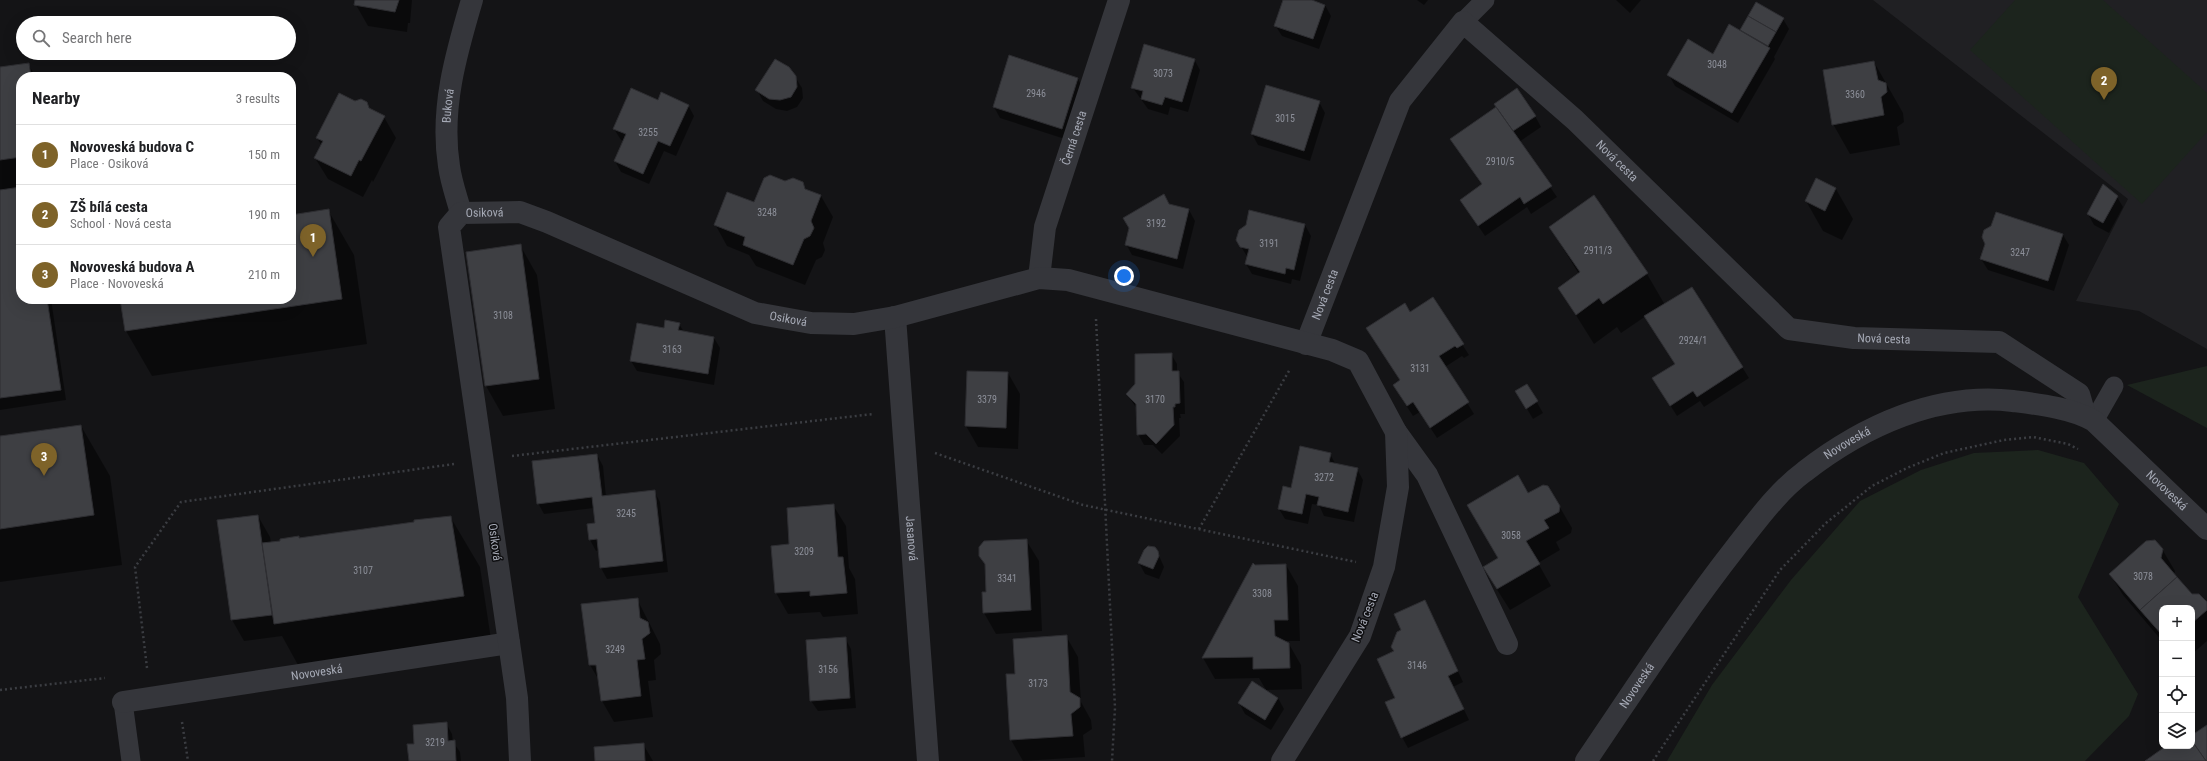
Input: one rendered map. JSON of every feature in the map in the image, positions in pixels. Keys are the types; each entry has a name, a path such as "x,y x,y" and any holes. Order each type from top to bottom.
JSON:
{"street":[{"name":"Buková","path":"461,213 449,166 445,126 453,66 472,0"},
{"name":"Černá cesta","path":"1039,278 1045,227 1119,0"},
{"name":"Nová cesta","path":"1306,344 1400,101 1463,22 1575,120 1789,329 1854,338 1999,342 2079,394 2090,418"},
{"name":"Osiková","path":"520,761 517,698 449,227 461,213 520,212 548,222 755,313 811,323 854,324 895,317 1039,278"},
{"name":"Nová cesta","path":"1039,278 1068,280 1332,350 1358,361 1396,432 1427,475 1507,644"},
{"name":"Jasanová","path":"895,317 928,761"},
{"name":"Novoveská","path":"1586,761 1712,578 1765,511 1803,472 1848,443 1892,418 1950,402 1992,399 2029,403 2090,418 2207,529"},
{"name":"Nová cesta","path":"1282,761 1360,636 1384,568 1398,486 1396,432"},
{"name":"Novoveská","path":"123,702 509,643"}],"lane":[{"path":"1463,22 1485,0"},
{"path":"2090,418 2114,386"},
{"path":"123,702 131,761"}],"path":[{"path":"1094,288 1115,708 1112,761"},
{"path":"1199,529 1287,374"},
{"path":"147,672 135,567 181,502 483,460 902,410"},
{"path":"1653,761 1780,570 1826,523 1872,486 1907,468 1944,453 2004,440 2033,437 2068,444 2082,451"},
{"path":"904,443 1083,505 1384,568"},
{"path":"0,690 108,677"},
{"path":"186,751 188,761"}],"shaded area":[{"path":"1873,0 2207,0 2207,349 2139,311 2076,301 2128,199"},
{"path":"2015,0 2103,0 2207,93 2207,132 2142,204 1970,50"},
{"path":"2207,366 2207,428 2127,385"},
{"path":"2038,450 2084,463 2119,504 2078,597 2138,694 2129,716 2085,761 1667,761 1712,685 1791,580 1860,501 1921,470 1974,453"}],"building":[{"path":"355,0 399,0 395,12 354,5"},
{"path":"1283,0 1312,0 1325,5 1313,39 1274,26"},
{"path":"1756,2 1784,18 1776,32 1748,16"},
{"path":"1748,16 1776,32 1768,46 1740,30"},
{"path":"1729,24 1770,48 1732,113 1667,75 1688,39 1713,54"},
{"path":"1144,44 1195,59 1182,102 1165,97 1162,105 1141,99 1143,91 1131,88"},
{"path":"1009,55 1078,78 1062,129 993,107"},
{"path":"775,59 789,67 796,76 797,87 791,97 780,100 769,99 755,90"},
{"path":"1874,61 1878,80 1886,83 1887,92 1881,97 1884,115 1832,125 1823,70"},
{"path":"29,63 30,72 16,72 16,158 0,160 0,67"},
{"path":"1266,85 1320,101 1304,151 1251,134"},
{"path":"631,88 658,100 661,92 689,105 670,146 658,141 643,174 614,161 626,134 613,129"},
{"path":"1517,88 1536,116 1513,131 1494,104"},
{"path":"339,93 355,101 361,99 367,102 369,108 385,116 361,161 359,160 351,176 314,158 323,141 316,138"},
{"path":"1496,107 1552,186 1524,204 1520,197 1478,226 1460,200 1482,184 1450,139"},
{"path":"770,175 785,181 793,178 803,182 805,189 821,195 811,221 814,228 810,236 804,239 793,265 743,245 745,237 714,225 727,192 754,202 764,178"},
{"path":"1816,178 1836,188 1825,211 1805,201"},
{"path":"2103,184 2118,196 2103,223 2087,214"},
{"path":"16,188 16,304 48,304 61,390 0,398 0,190"},
{"path":"1164,194 1169,204 1189,209 1177,259 1125,245 1129,228 1123,218"},
{"path":"1594,195 1648,273 1603,304 1599,298 1576,315 1558,288 1580,272 1549,227"},
{"path":"329,209 342,299 125,331 121,304 296,304 296,214"},
{"path":"1249,210 1305,224 1294,270 1286,268 1285,274 1245,264 1249,249 1240,247 1236,240 1239,230 1246,225"},
{"path":"1996,212 2063,234 2048,281 1980,259 1985,244 1982,237 1984,230 1991,226"},
{"path":"521,244 539,379 485,386 466,252"},
{"path":"1692,287 1743,367 1697,397 1693,391 1670,406 1652,378 1675,364 1644,316"},
{"path":"1433,297 1464,344 1457,348 1455,346 1439,356 1469,402 1430,428 1413,402 1407,406 1393,385 1400,380 1366,328 1405,303 1410,312"},
{"path":"665,320 680,323 678,330 714,337 708,374 630,361 637,323 664,328"},
{"path":"1172,353 1172,371 1179,371 1180,403 1175,404 1175,407 1173,407 1174,425 1156,444 1146,434 1137,435 1136,404 1126,394 1135,384 1135,354"},
{"path":"967,371 1008,372 1006,428 965,426"},
{"path":"1527,384 1538,401 1526,409 1515,391"},
{"path":"81,425 94,515 0,529 0,436"},
{"path":"1300,446 1331,453 1329,462 1358,468 1348,512 1317,505 1319,497 1306,494 1302,514 1278,509 1283,486 1291,488"},
{"path":"597,454 602,496 655,490 663,561 600,568 597,539 589,540 587,524 595,523 592,497 537,504 532,461"},
{"path":"1518,475 1528,493 1543,485 1548,486 1560,506 1559,512 1544,520 1549,528 1526,541 1540,564 1497,589 1483,567 1498,558 1467,505"},
{"path":"834,504 838,557 843,557 847,593 810,596 810,591 775,593 771,546 789,544 787,508"},
{"path":"258,515 272,615 231,620 217,520"},
{"path":"451,516 464,596 274,624 262,543 280,541 280,539 299,536 299,538 414,522 414,520"},
{"path":"1027,539 1031,610 983,613 982,592 986,592 985,564 979,556 979,547 984,541"},
{"path":"2155,540 2163,549 2161,558 2177,577 2140,610 2109,574 2146,541"},
{"path":"1148,546 1155,547 1158,551 1159,556 1153,569 1138,563 1144,550"},
{"path":"1253,563 1255,565 1286,564 1288,620 1274,620 1275,636 1289,643 1290,668 1253,669 1253,657 1202,658"},
{"path":"2177,577 2192,594 2199,594 2207,602 2207,610 2195,620 2195,605 2159,605 2159,632 2140,610"},
{"path":"638,598 640,618 648,622 650,633 642,639 645,659 637,660 641,696 601,701 596,665 589,665 581,604"},
{"path":"1425,600 1458,671 1448,676 1464,709 1401,738 1385,702 1395,698 1377,659 1394,651 1391,647 1397,632 1401,630 1394,614"},
{"path":"1067,635 1070,692 1080,698 1080,707 1071,714 1073,736 1010,740 1006,674 1015,674 1013,639"},
{"path":"846,637 850,698 810,701 806,640"},
{"path":"1252,681 1278,698 1265,720 1238,703"},
{"path":"447,722 448,741 455,740 456,761 409,761 407,744 414,744 413,725"},
{"path":"2207,725 2207,761 2195,745 2195,733"},
{"path":"644,743 645,761 595,761 594,747"},
{"path":"2195,745 2206,761 2145,761 2162,749 2195,749"}],"place":[{"name":"ZŠ bílá cesta","path":"2104,100"},
{"name":"Novoveská budova C","path":"313,257"},
{"name":"Novoveská budova A","path":"44,476"}]}
